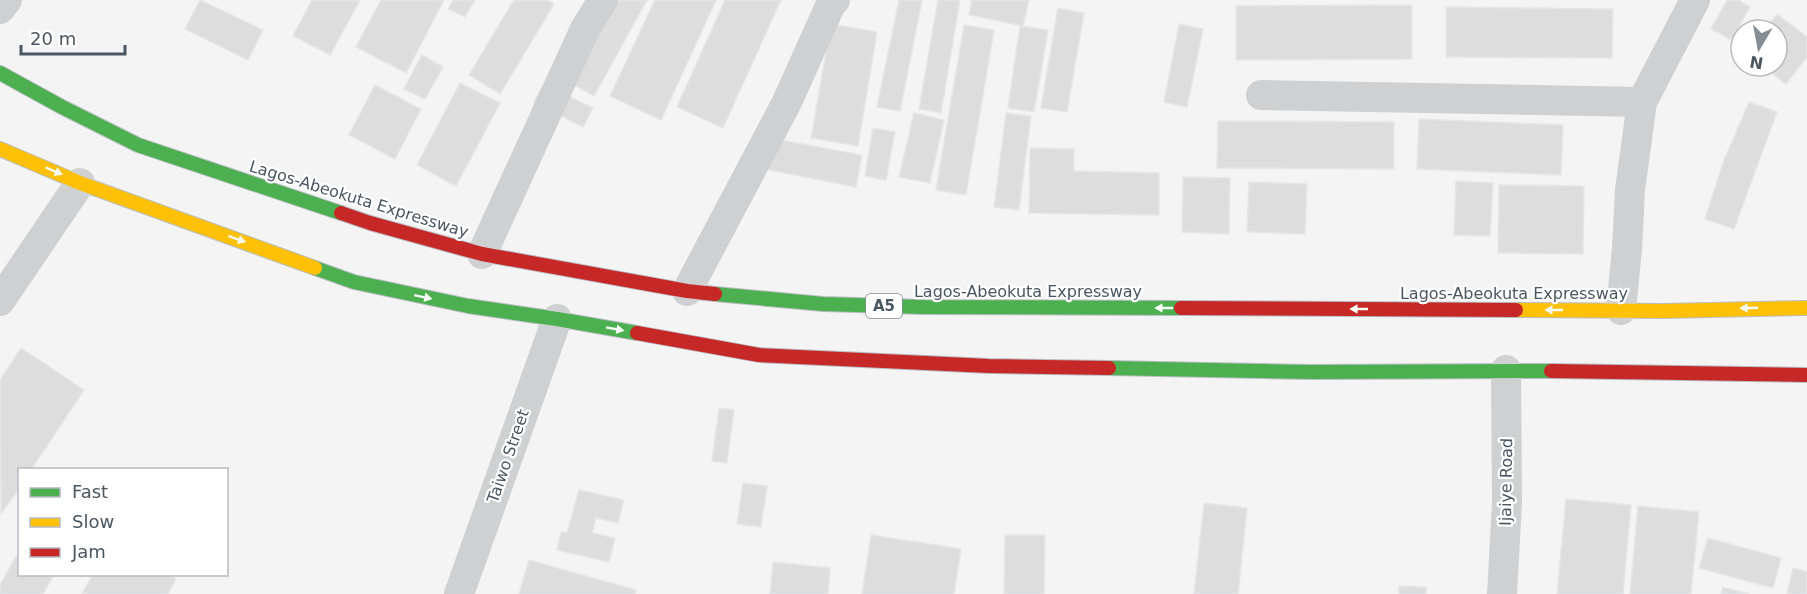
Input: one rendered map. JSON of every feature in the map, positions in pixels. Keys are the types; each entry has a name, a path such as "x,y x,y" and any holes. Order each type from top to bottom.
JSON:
{"highway":[{"name":"Lagos-Abeokuta Expressway","path":"0,74 138,145 370,223 482,254 687,291 822,303 924,307 1621,310 1807,308"},
{"path":"0,148 80,183 354,282 468,306 557,319 759,355 1001,366 1807,375"}],"street":[{"path":"0,9 7,0"},
{"path":"482,254 585,29 603,0"},
{"path":"687,291 787,102 830,6 836,0"},
{"path":"1621,310 1628,249 1630,190 1642,102 1695,0"},
{"path":"1260,95 1642,102"},
{"path":"0,301 80,183"},
{"name":"Taiwo Street","path":"459,594 557,319"},
{"name":"Ijaiye Road","path":"1502,594 1507,503 1506,370"}],"building":[{"path":"200,0 263,30 248,60 185,29"},
{"path":"312,0 360,0 330,55 293,36"},
{"path":"381,0 444,0 406,73 356,47"},
{"path":"453,0 475,0 465,17 448,9"},
{"path":"514,0 547,0 554,4 500,94 469,75"},
{"path":"593,0 647,0 594,96 553,73"},
{"path":"655,0 716,0 661,120 610,96"},
{"path":"725,0 781,0 723,128 677,107"},
{"path":"899,0 922,0 900,111 877,107"},
{"path":"938,0 960,0 941,113 919,109"},
{"path":"972,0 1029,0 1023,26 969,15"},
{"path":"1727,0 1738,0 1750,7 1744,18 1729,18 1729,39 1711,29"},
{"path":"1412,5 1412,59 1236,60 1236,6"},
{"path":"1446,7 1613,9 1612,58 1446,57"},
{"path":"1058,8 1084,13 1067,112 1041,108"},
{"path":"1789,23 1807,37 1807,57 1786,84 1778,78 1789,78"},
{"path":"831,24 877,32 858,146 811,138"},
{"path":"1179,24 1203,29 1187,107 1164,102"},
{"path":"964,25 994,30 966,195 936,190"},
{"path":"1020,26 1048,30 1034,112 1008,108"},
{"path":"422,55 443,67 425,99 404,89"},
{"path":"460,83 500,103 456,186 417,165"},
{"path":"544,84 593,108 583,127 534,102"},
{"path":"375,85 421,109 395,159 349,135"},
{"path":"1749,102 1777,112 1734,229 1705,219 1723,163"},
{"path":"914,113 944,120 930,183 899,177"},
{"path":"1006,113 1031,116 1019,210 994,207"},
{"path":"1419,119 1563,125 1561,175 1417,169"},
{"path":"1218,121 1394,122 1394,169 1217,168"},
{"path":"873,128 895,132 886,180 865,176"},
{"path":"770,138 862,155 856,187 764,169"},
{"path":"1030,148 1074,149 1074,171 1159,173 1159,215 1029,213"},
{"path":"1183,177 1230,178 1229,234 1182,232"},
{"path":"1456,181 1493,183 1490,236 1454,235"},
{"path":"1249,182 1307,184 1305,234 1247,232"},
{"path":"1499,185 1584,186 1583,254 1498,253"},
{"path":"21,348 84,390 32,468 18,468 18,490 1,514 0,380"},
{"path":"719,408 734,410 727,463 712,461"},
{"path":"743,483 767,486 761,527 737,524"},
{"path":"579,490 624,500 618,523 596,518 592,533 615,538 609,562 557,550 561,532 567,533"},
{"path":"1566,499 1631,505 1623,594 1557,594"},
{"path":"1204,503 1247,508 1238,594 1194,594"},
{"path":"1638,506 1699,512 1691,594 1630,594"},
{"path":"871,535 961,549 954,594 862,594"},
{"path":"1005,535 1045,535 1044,594 1004,594"},
{"path":"1708,538 1781,558 1773,588 1699,568"},
{"path":"16,556 18,557 18,576 53,576 43,594 0,594 0,585"},
{"path":"529,560 636,590 635,594 519,594"},
{"path":"773,562 830,568 828,594 770,594"},
{"path":"1793,568 1807,572 1807,594 1787,594"},
{"path":"92,576 171,576 176,579 168,594 82,594"},
{"path":"1399,586 1426,587 1426,594 1399,594"},
{"path":"1723,587 1749,594 1721,594"}],"traffic: fast":[{"path":"0,73 138,145 341,213"},
{"path":"315,268 354,282 468,306 637,333"},
{"path":"715,294 823,304 924,307 1181,308"},
{"path":"1109,368 1311,372 1551,371"}],"traffic: slow":[{"path":"0,149 80,183 315,268"},
{"path":"1516,310 1663,311 1807,308"}],"traffic: jam":[{"path":"341,213 482,254 715,294"},
{"path":"1181,308 1516,310"},
{"path":"637,333 759,355 989,366 1109,368"},
{"path":"1551,371 1807,375"}]}
